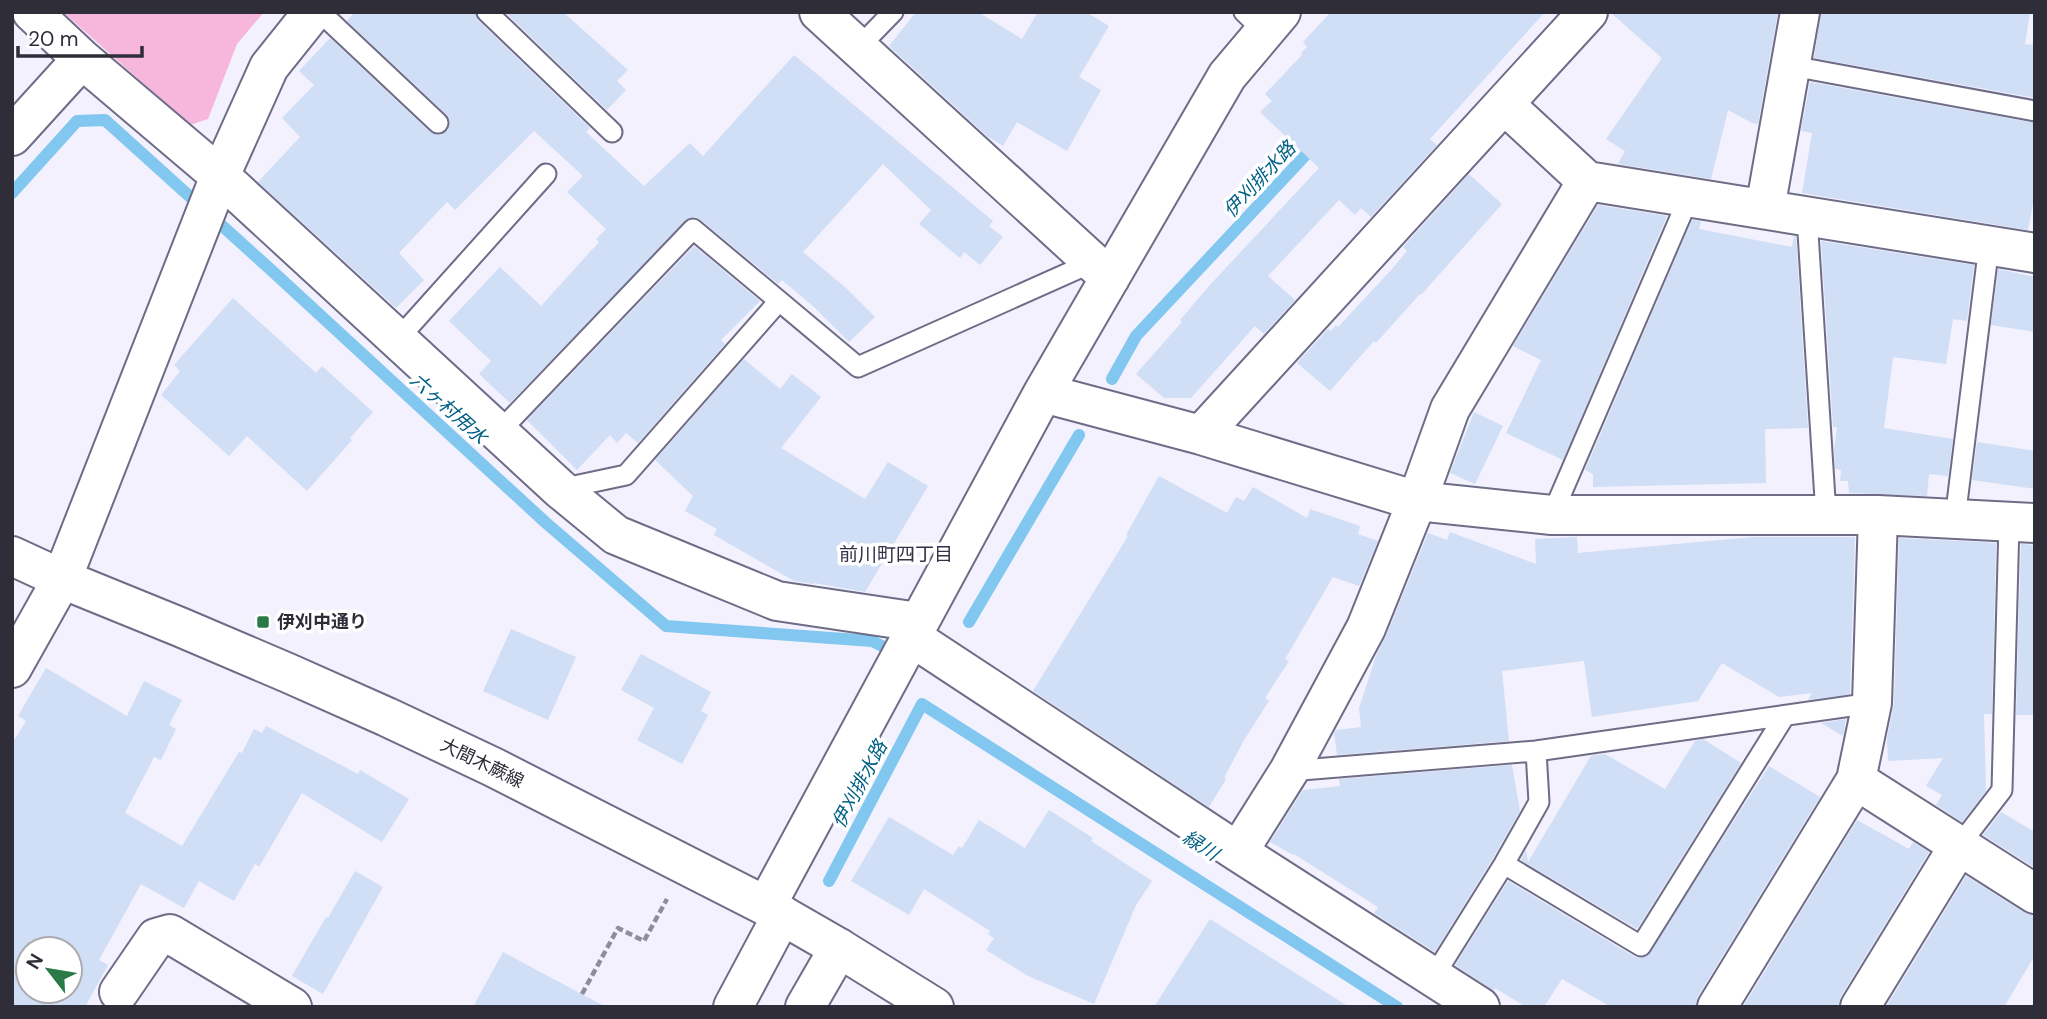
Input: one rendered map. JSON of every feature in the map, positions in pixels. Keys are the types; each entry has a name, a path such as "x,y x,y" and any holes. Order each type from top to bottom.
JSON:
{"street":[{"path":"32,12 82,59 220,176 560,489 616,535 777,601 914,629 1238,852 1480,1007"},
{"path":"12,668 62,579 220,176 269,67 313,12"},
{"path":"819,12 1102,270"},
{"path":"1201,435 1588,12"},
{"path":"1765,209 1800,12"},
{"path":"733,1007 774,911 914,629 1077,402 1102,270 1263,18"},
{"path":"12,136 82,59"},
{"path":"1504,104 1587,181 2035,253"},
{"path":"1238,852 1289,771 1366,628 1417,501 1450,409 1587,181"},
{"path":"1077,402 1201,435 1417,501 1552,515 1878,515 2022,523"},
{"path":"1717,1007 1857,780 1872,703 1878,515"},
{"name":"大間木蕨線","path":"12,556 180,626 493,767 774,911 934,1007"},
{"path":"1857,780 2035,894"},
{"path":"1860,1007 1958,847"},
{"path":"119,992 156,938 170,934 292,1007"},
{"path":"804,1007 839,948"}],"lane":[{"path":"320,12 438,123"},
{"path":"487,12 612,132"},
{"path":"858,48 893,12"},
{"path":"1792,66 2035,111"},
{"path":"398,339 546,174"},
{"path":"1552,515 1689,197"},
{"path":"1807,217 1826,515"},
{"path":"499,432 693,229 858,367 1102,270"},
{"path":"1955,519 1989,245"},
{"path":"560,489 626,475 779,301"},
{"path":"1958,847 2002,790 2022,523"},
{"path":"1289,771 1536,751 1872,703"},
{"path":"1504,864 1641,946 1784,716"},
{"path":"1434,976 1539,802 1536,751"}],"path":[{"path":"582,994 618,928 644,941 668,897"}],"shaded area":[{"path":"63,12 264,12 237,44 208,119 190,125"}],"building":[{"path":"355,12 475,12 479,21 590,128 586,132 644,186 690,143 703,156 794,55 993,221 989,226 1003,237 980,265 964,252 960,258 919,224 931,210 883,164 803,252 875,317 849,342 782,280 778,284 701,220 689,218 510,403 479,374 491,361 449,321 500,267 541,306 599,242 596,239 606,229 567,192 583,176 534,131 455,210 447,202 399,253 424,280 396,308 258,182 300,137 282,118 314,85 299,71 330,38 430,132 441,135 447,131 450,120 446,114 347,21"},
{"path":"505,12 563,12 628,70 617,81 626,90 607,110"},
{"path":"916,12 978,12 1022,39 1038,12 1086,12 1109,26 1079,77 1101,90 1067,151 1017,122 1003,146 988,137 889,46"},
{"path":"1331,12 1545,12 1430,139 1437,145 1371,217 1361,208 1355,215 1339,200 1268,276 1295,300 1264,334 1255,326 1191,398 1164,398 1136,374 1182,322 1180,320 1209,286 1319,168 1260,112 1272,101 1265,94 1302,55 1307,47 1303,42"},
{"path":"1610,12 1778,12 1758,124 1728,110 1711,179 1618,164 1625,151 1606,139 1662,58"},
{"path":"1821,12 2030,12 2025,44 2035,45 2035,98 1814,58"},
{"path":"1810,82 2035,123 2035,193 2028,230 1802,193 1812,133 1801,131"},
{"path":"1469,174 1502,204 1330,391 1297,363 1328,329 1331,331 1336,325 1338,327 1392,269 1407,251 1403,247"},
{"path":"1598,205 1667,216 1563,460 1506,433 1541,360 1513,346"},
{"path":"1692,220 1701,221 1699,229 1792,247 1794,236 1796,237 1808,428 1765,429 1766,483 1593,487 1593,474 1585,470"},
{"path":"1821,241 1974,265 1967,321 1953,319 1946,364 1893,357 1884,428 1953,439 1948,476 1929,474 1927,496 1849,493 1848,481 1840,481 1841,470 1835,469 1837,427 1833,427"},
{"path":"694,246 760,301 721,340 725,344 638,443 626,433 617,443 610,435 577,470 527,420"},
{"path":"1998,269 2035,277 2035,332 1991,325"},
{"path":"233,298 316,373 322,366 373,412 307,491 247,436 229,456 161,395 180,371 174,365"},
{"path":"744,359 780,389 792,374 821,397 781,448 865,499 888,462 928,486 865,592 794,581 714,535 717,529 685,511 693,496 655,460"},
{"path":"1474,412 1503,426 1475,484 1450,473"},
{"path":"1977,442 2035,451 2035,489 1972,480"},
{"path":"1159,476 1227,513 1236,497 1244,501 1253,487 1307,518 1310,509 1360,526 1358,534 1378,541 1359,586 1333,577 1285,659 1289,661 1265,698 1269,701 1244,740 1224,778 1226,779 1209,807 1033,691 1128,536 1126,535"},
{"path":"1450,532 1536,564 1535,539 1577,537 1578,553 1753,537 1855,537 1850,694 1808,700 1812,693 1779,697 1722,663 1698,701 1592,717 1584,661 1502,671 1509,741 1337,755 1334,733 1336,730 1361,727 1359,708 1376,656 1428,533 1447,540"},
{"path":"1899,538 1996,543 1992,714 1984,714 1986,791 1962,822 1936,805 1942,795 1926,786 1943,758 1888,761 1887,738 1894,704"},
{"path":"2021,544 2035,545 2035,715 2016,715"},
{"path":"511,629 576,657 548,720 483,691"},
{"path":"641,654 711,692 701,711 708,715 682,764 637,740 654,708 621,690"},
{"path":"46,668 127,716 144,681 182,700 169,725 176,729 161,760 154,757 125,813 182,846 239,752 242,753 254,729 262,733 266,726 358,774 360,770 409,799 382,842 302,793 259,867 255,864 234,901 199,881 184,908 141,884 99,960 108,965 85,1007 12,1007 12,744 26,721 18,716"},
{"path":"1846,719 1843,736 1821,723"},
{"path":"1703,739 1741,763 1637,929 1521,860 1526,850 1528,862 1591,756 1605,754 1665,789 1695,741"},
{"path":"1512,765 1520,811 1435,952 1374,913 1378,907 1270,842 1303,790 1340,786 1339,779"},
{"path":"1769,766 1820,797 1698,996 1695,1007 1611,1007 1562,979 1544,1007 1526,1007 1495,988 1494,991 1455,965 1508,881 1635,957 1647,956"},
{"path":"1049,810 1152,881 1136,905 1094,1004 1028,976 986,950 994,938 988,934 990,931 924,889 909,915 851,881 889,817 953,855 959,846 962,848 979,820 1025,848"},
{"path":"2001,812 2035,832 2035,868 1983,835"},
{"path":"1857,820 1909,849 1913,842 1929,852 1841,996 1838,1007 1743,1007"},
{"path":"355,871 383,887 323,994 292,976"},
{"path":"1966,876 2023,912 2035,916 2035,955 2004,1007 1886,1007"},
{"path":"1210,919 1349,1007 1154,1007"},
{"path":"503,952 606,1007 473,1007"}],"waterway":[{"name":"六ヶ村用水","path":"12,193 77,121 105,120 545,522 666,626 872,641 898,654"},
{"name":"伊刈排水路","path":"1112,379 1136,336 1315,145"},
{"name":"伊刈排水路","path":"969,622 1079,435"},
{"path":"829,881 922,704 1397,1007"}],"place":[{"name":"伊刈中通り","path":"263,622"}],"district":[{"name":"前川町四丁目","path":"896,554"}],"water label":[{"name":"緑川","path":"1201,845"}]}
